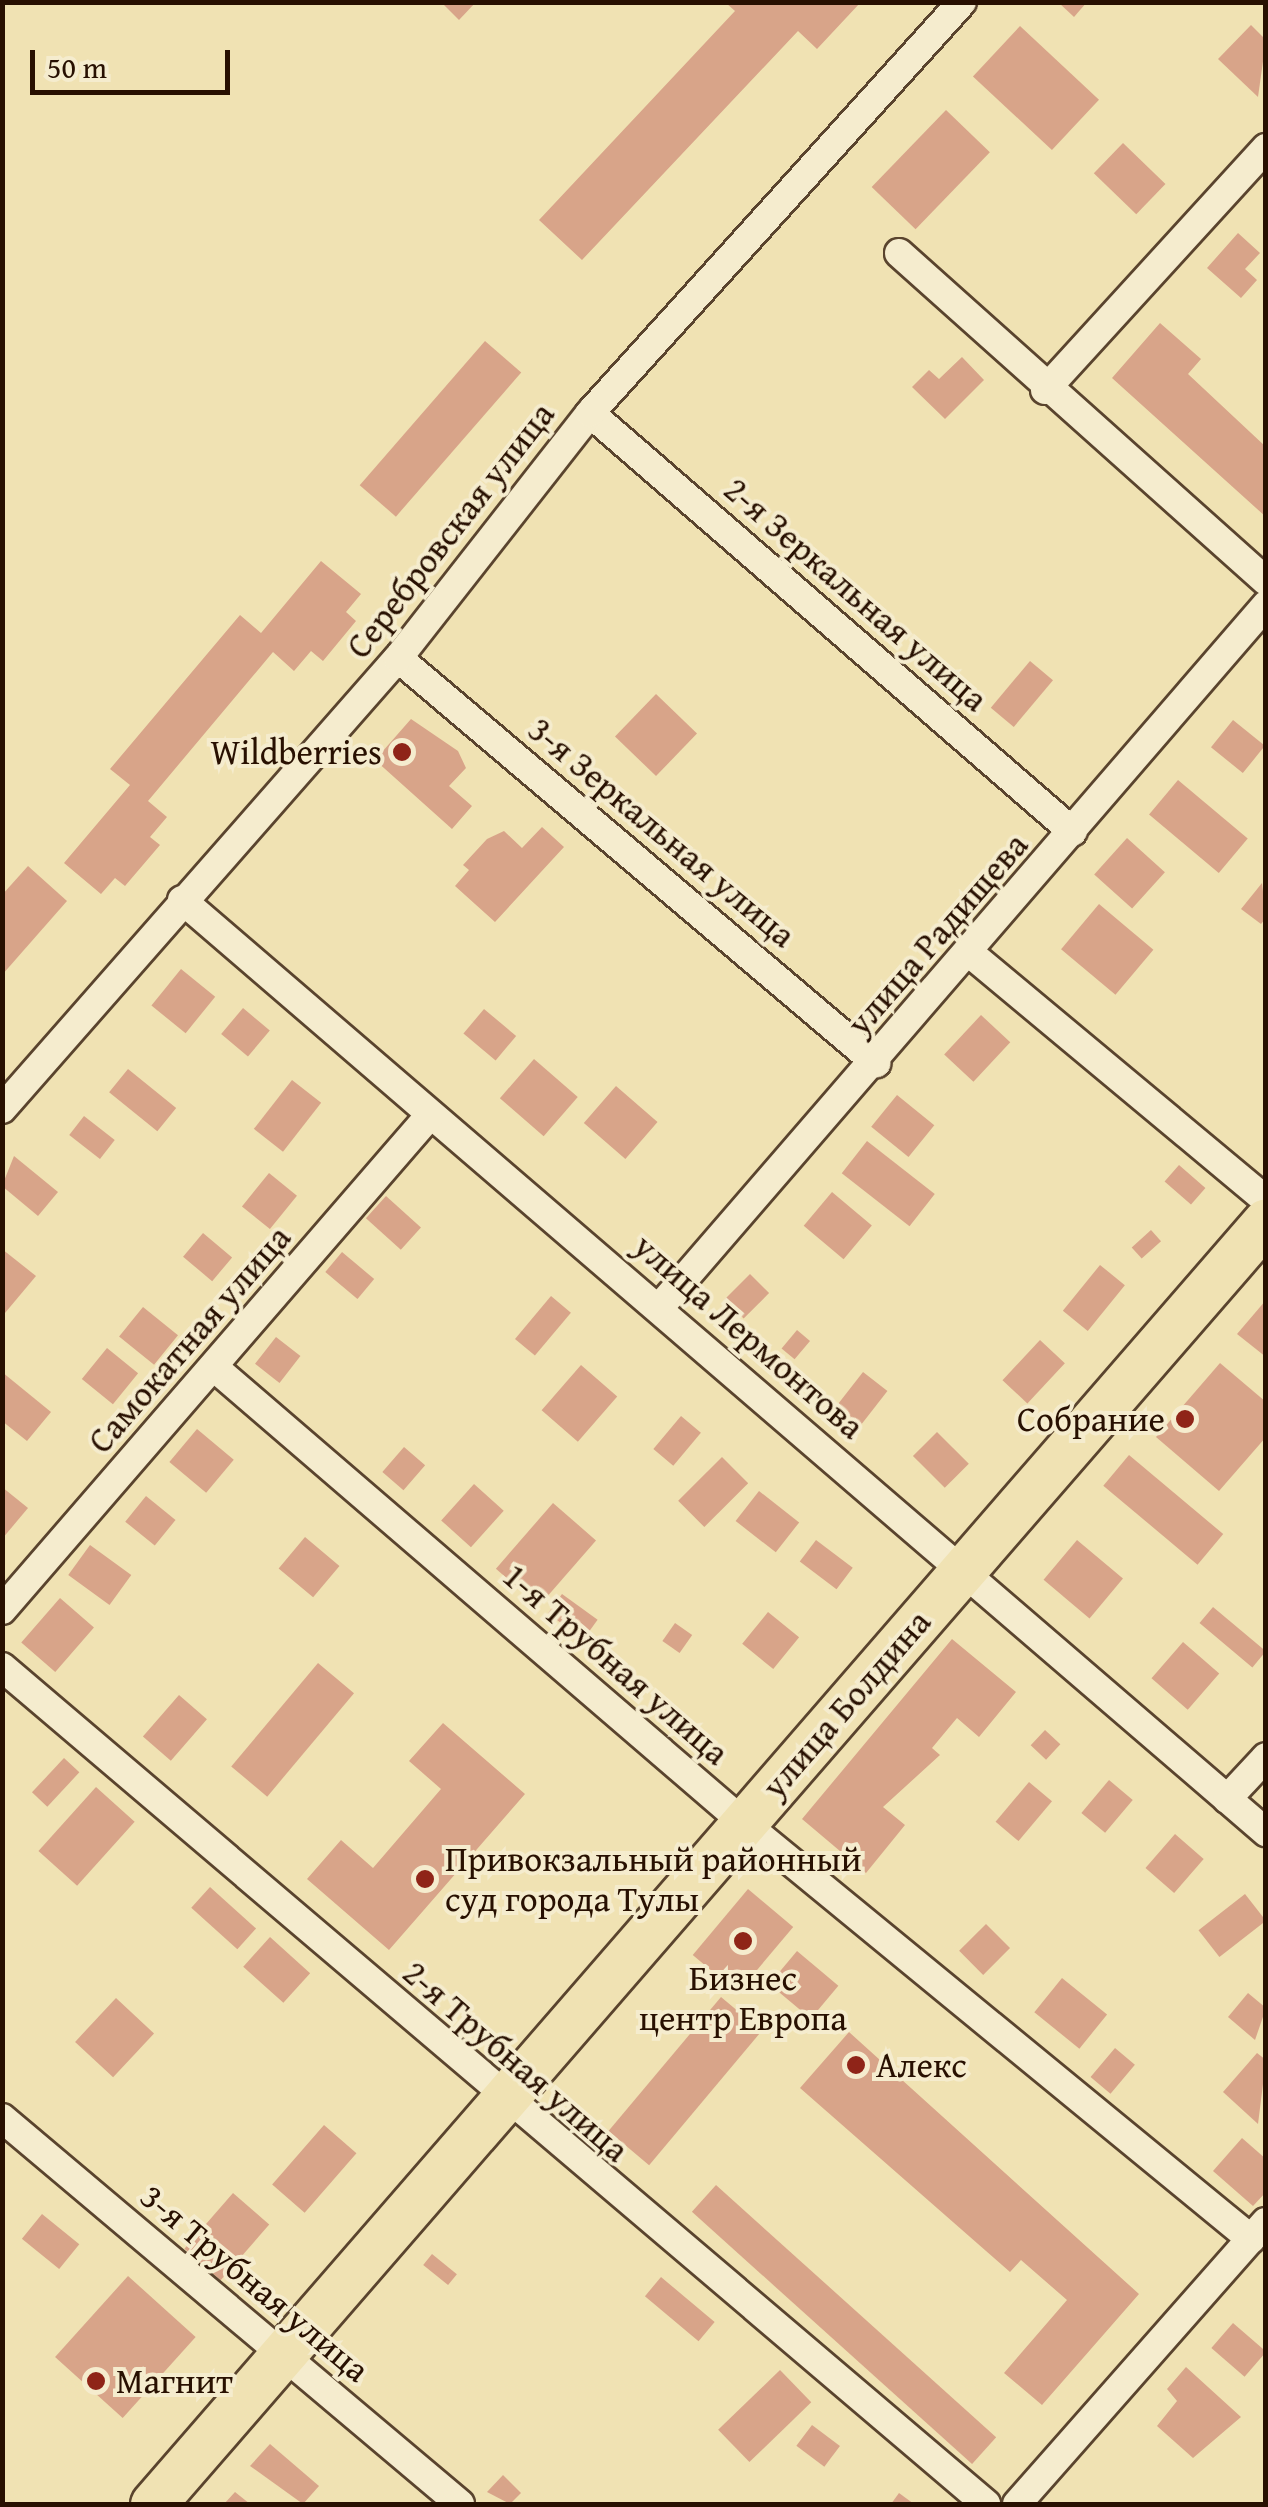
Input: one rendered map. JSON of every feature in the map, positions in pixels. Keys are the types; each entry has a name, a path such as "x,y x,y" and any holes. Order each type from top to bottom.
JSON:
{"main road":[{"name":"улица Болдина","path":"153,2504 499,2099 1266,1222"}],"street":[{"name":"Серебровская улица","path":"2,1109 398,658 590,413 962,2"},
{"path":"1045,390 1266,148"},
{"path":"899,254 1045,390 1266,581"},
{"name":"2-я Зеркальная улица","path":"590,413 1073,832"},
{"name":"улица Радищева","path":"659,1308 972,954 1266,604"},
{"name":"3-я Зеркальная улица","path":"398,658 876,1062"},
{"name":"улица Лермонтова","path":"182,900 1266,1832"},
{"path":"972,954 1266,1200"},
{"name":"Самокатная улица","path":"2,1610 430,1115"},
{"name":"1-я Трубная улица","path":"215,1368 744,1823 1258,2230"},
{"name":"2-я Трубная улица","path":"2,1667 499,2099 986,2504"},
{"path":"1227,1799 1266,1757"},
{"name":"3-я Трубная улица","path":"2,2118 460,2504"},
{"path":"1017,2504 1258,2230"}],"building":[{"path":"441,2 476,2 459,20"},
{"path":"1058,2 1087,2 1074,17"},
{"path":"726,3 860,3 817,49 798,31 582,260 539,220 735,11"},
{"path":"1251,25 1266,40 1258,97 1218,59"},
{"path":"1020,26 1099,100 1052,150 973,76"},
{"path":"946,110 990,152 916,229 872,187"},
{"path":"1123,143 1165,184 1136,214 1094,173"},
{"path":"1238,233 1260,253 1245,269 1257,280 1241,298 1207,268"},
{"path":"1160,323 1201,359 1188,374 1266,447 1266,517 1112,378"},
{"path":"485,341 521,372 396,517 360,485"},
{"path":"962,357 984,380 945,419 912,387 929,370 939,379"},
{"path":"321,561 361,594 346,612 356,621 323,661 311,651 294,671 273,652 148,801 167,817 150,837 160,845 125,886 115,878 101,894 64,863 130,785 110,769 240,615 261,633"},
{"path":"1030,661 1053,680 1014,727 991,708"},
{"path":"656,694 697,734 656,776 615,736"},
{"path":"411,719 458,751 466,768 449,786 472,806 452,829 375,760"},
{"path":"1233,720 1265,746 1243,773 1211,747"},
{"path":"1178,780 1248,838 1219,873 1149,814"},
{"path":"542,827 564,847 495,922 455,886 469,870 463,865 487,839 504,831 522,848"},
{"path":"1127,838 1165,872 1132,909 1094,874"},
{"path":"28,866 67,901 2,975 2,895"},
{"path":"1262,883 1266,918 1261,924 1241,909"},
{"path":"1099,904 1153,950 1115,995 1061,949"},
{"path":"181,969 215,997 186,1033 151,1006"},
{"path":"243,1008 270,1030 248,1057 221,1034"},
{"path":"484,1009 516,1036 496,1061 463,1034"},
{"path":"981,1015 1010,1042 973,1082 944,1054"},
{"path":"534,1059 578,1097 544,1136 500,1098"},
{"path":"128,1069 176,1108 157,1131 109,1092"},
{"path":"292,1080 321,1103 283,1152 254,1129"},
{"path":"616,1086 658,1122 625,1159 584,1123"},
{"path":"897,1095 934,1125 909,1157 871,1127"},
{"path":"84,1116 115,1140 100,1159 69,1135"},
{"path":"867,1141 935,1194 910,1226 842,1173"},
{"path":"14,1156 58,1192 38,1216 2,1186"},
{"path":"1179,1165 1205,1188 1191,1205 1165,1182"},
{"path":"269,1173 297,1196 270,1229 242,1206"},
{"path":"832,1192 872,1225 844,1259 804,1226"},
{"path":"386,1196 421,1227 401,1250 366,1218"},
{"path":"1151,1230 1161,1241 1142,1259 1132,1247"},
{"path":"203,1233 232,1257 212,1281 183,1257"},
{"path":"2,1249 36,1276 5,1313 2,1311"},
{"path":"342,1252 374,1279 357,1299 325,1272"},
{"path":"1100,1265 1125,1285 1088,1331 1063,1311"},
{"path":"750,1274 769,1293 744,1319 725,1299"},
{"path":"551,1296 571,1313 535,1356 515,1339"},
{"path":"1266,1300 1266,1357 1237,1334"},
{"path":"143,1307 178,1335 154,1365 119,1337"},
{"path":"797,1330 810,1341 795,1359 782,1348"},
{"path":"276,1337 300,1356 279,1383 255,1364"},
{"path":"1040,1340 1065,1363 1027,1403 1002,1380"},
{"path":"107,1348 138,1373 113,1404 82,1379"},
{"path":"1220,1363 1266,1402 1266,1437 1219,1491 1156,1437"},
{"path":"581,1365 617,1396 578,1442 542,1410"},
{"path":"2,1372 51,1412 27,1441 2,1421"},
{"path":"863,1372 887,1391 860,1427 835,1407"},
{"path":"681,1416 701,1433 673,1466 653,1449"},
{"path":"197,1429 234,1460 206,1493 169,1462"},
{"path":"937,1432 969,1464 945,1488 913,1456"},
{"path":"404,1447 425,1465 403,1490 382,1472"},
{"path":"1129,1455 1223,1534 1198,1565 1103,1486"},
{"path":"722,1457 748,1483 704,1527 678,1501"},
{"path":"474,1484 504,1511 471,1547 441,1520"},
{"path":"2,1487 28,1508 2,1539"},
{"path":"759,1491 799,1522 776,1552 736,1521"},
{"path":"146,1496 176,1520 155,1546 125,1522"},
{"path":"553,1503 596,1540 539,1606 496,1569"},
{"path":"305,1537 339,1566 313,1597 279,1568"},
{"path":"816,1540 853,1568 836,1589 800,1562"},
{"path":"1077,1540 1123,1579 1090,1618 1044,1580"},
{"path":"90,1545 131,1575 110,1605 68,1575"},
{"path":"562,1594 598,1620 583,1639 548,1613"},
{"path":"60,1598 94,1628 55,1672 21,1643"},
{"path":"1213,1607 1266,1651 1252,1667 1200,1623"},
{"path":"768,1612 799,1637 773,1669 742,1644"},
{"path":"675,1623 692,1635 680,1653 662,1641"},
{"path":"952,1639 1016,1692 979,1737 957,1718 932,1748 940,1755 883,1807 905,1825 866,1873 802,1819"},
{"path":"1183,1642 1219,1673 1188,1710 1152,1678"},
{"path":"318,1663 354,1693 267,1797 231,1766"},
{"path":"179,1695 207,1719 171,1761 143,1737"},
{"path":"443,1723 525,1794 389,1950 307,1879 341,1840 373,1868 441,1789 409,1761"},
{"path":"1045,1730 1060,1744 1046,1760 1031,1745"},
{"path":"64,1758 79,1772 47,1807 32,1792"},
{"path":"1109,1780 1133,1800 1105,1833 1081,1813"},
{"path":"1029,1782 1052,1801 1019,1841 996,1822"},
{"path":"96,1787 135,1822 77,1886 38,1851"},
{"path":"1175,1834 1204,1859 1174,1893 1145,1868"},
{"path":"210,1887 256,1928 237,1949 191,1908"},
{"name":"Бизнес центр Европа","path":"748,1889 793,1927 738,1993 693,1955"},
{"path":"1245,1894 1266,1921 1219,1957 1199,1930"},
{"path":"986,1924 1010,1948 983,1975 959,1951"},
{"path":"270,1937 310,1973 283,2003 243,1967"},
{"path":"797,1951 838,1986 811,2019 769,1984"},
{"path":"1062,1978 1107,2015 1079,2049 1034,2012"},
{"path":"1248,1993 1266,2008 1255,2040 1228,2017"},
{"path":"721,1997 762,2031 649,2165 609,2131"},
{"path":"116,1998 154,2033 113,2077 75,2042"},
{"path":"849,2032 1139,2294 1042,2405 1004,2373 1067,2300 1021,2260 1010,2272 800,2088"},
{"path":"1115,2048 1135,2065 1110,2094 1091,2077"},
{"path":"1257,2053 1266,2060 1258,2124 1223,2092"},
{"path":"324,2125 356,2153 305,2213 272,2185"},
{"path":"1242,2138 1266,2159 1266,2192 1253,2206 1213,2171"},
{"path":"716,2185 996,2437 972,2464 692,2212"},
{"path":"233,2193 269,2224 221,2280 184,2249"},
{"path":"42,2214 79,2244 59,2269 22,2239"},
{"path":"432,2254 457,2274 448,2285 423,2265"},
{"path":"128,2276 196,2337 123,2418 55,2357"},
{"path":"661,2277 715,2322 699,2341 645,2296"},
{"path":"1233,2323 1266,2352 1245,2377 1211,2348"},
{"path":"1186,2367 1241,2417 1193,2458 1157,2426 1177,2401 1167,2389"},
{"path":"780,2370 811,2402 749,2462 718,2430"},
{"path":"812,2425 840,2446 824,2467 796,2446"},
{"path":"270,2444 319,2486 303,2504 250,2466"},
{"path":"503,2475 521,2493 510,2504 487,2492"},
{"path":"235,2492 250,2504 224,2504"},
{"path":"899,2493 914,2504 891,2504"}],"place":[{"name":"Wildberries","path":"402,752"},
{"name":"Собрание","path":"1185,1419"},
{"name":"Привокзальный районный суд города Тулы","path":"425,1879"},
{"name":"Бизнес центр Европа","path":"743,1941"},
{"name":"Алекс","path":"856,2065"},
{"name":"Магнит","path":"96,2381"}]}
